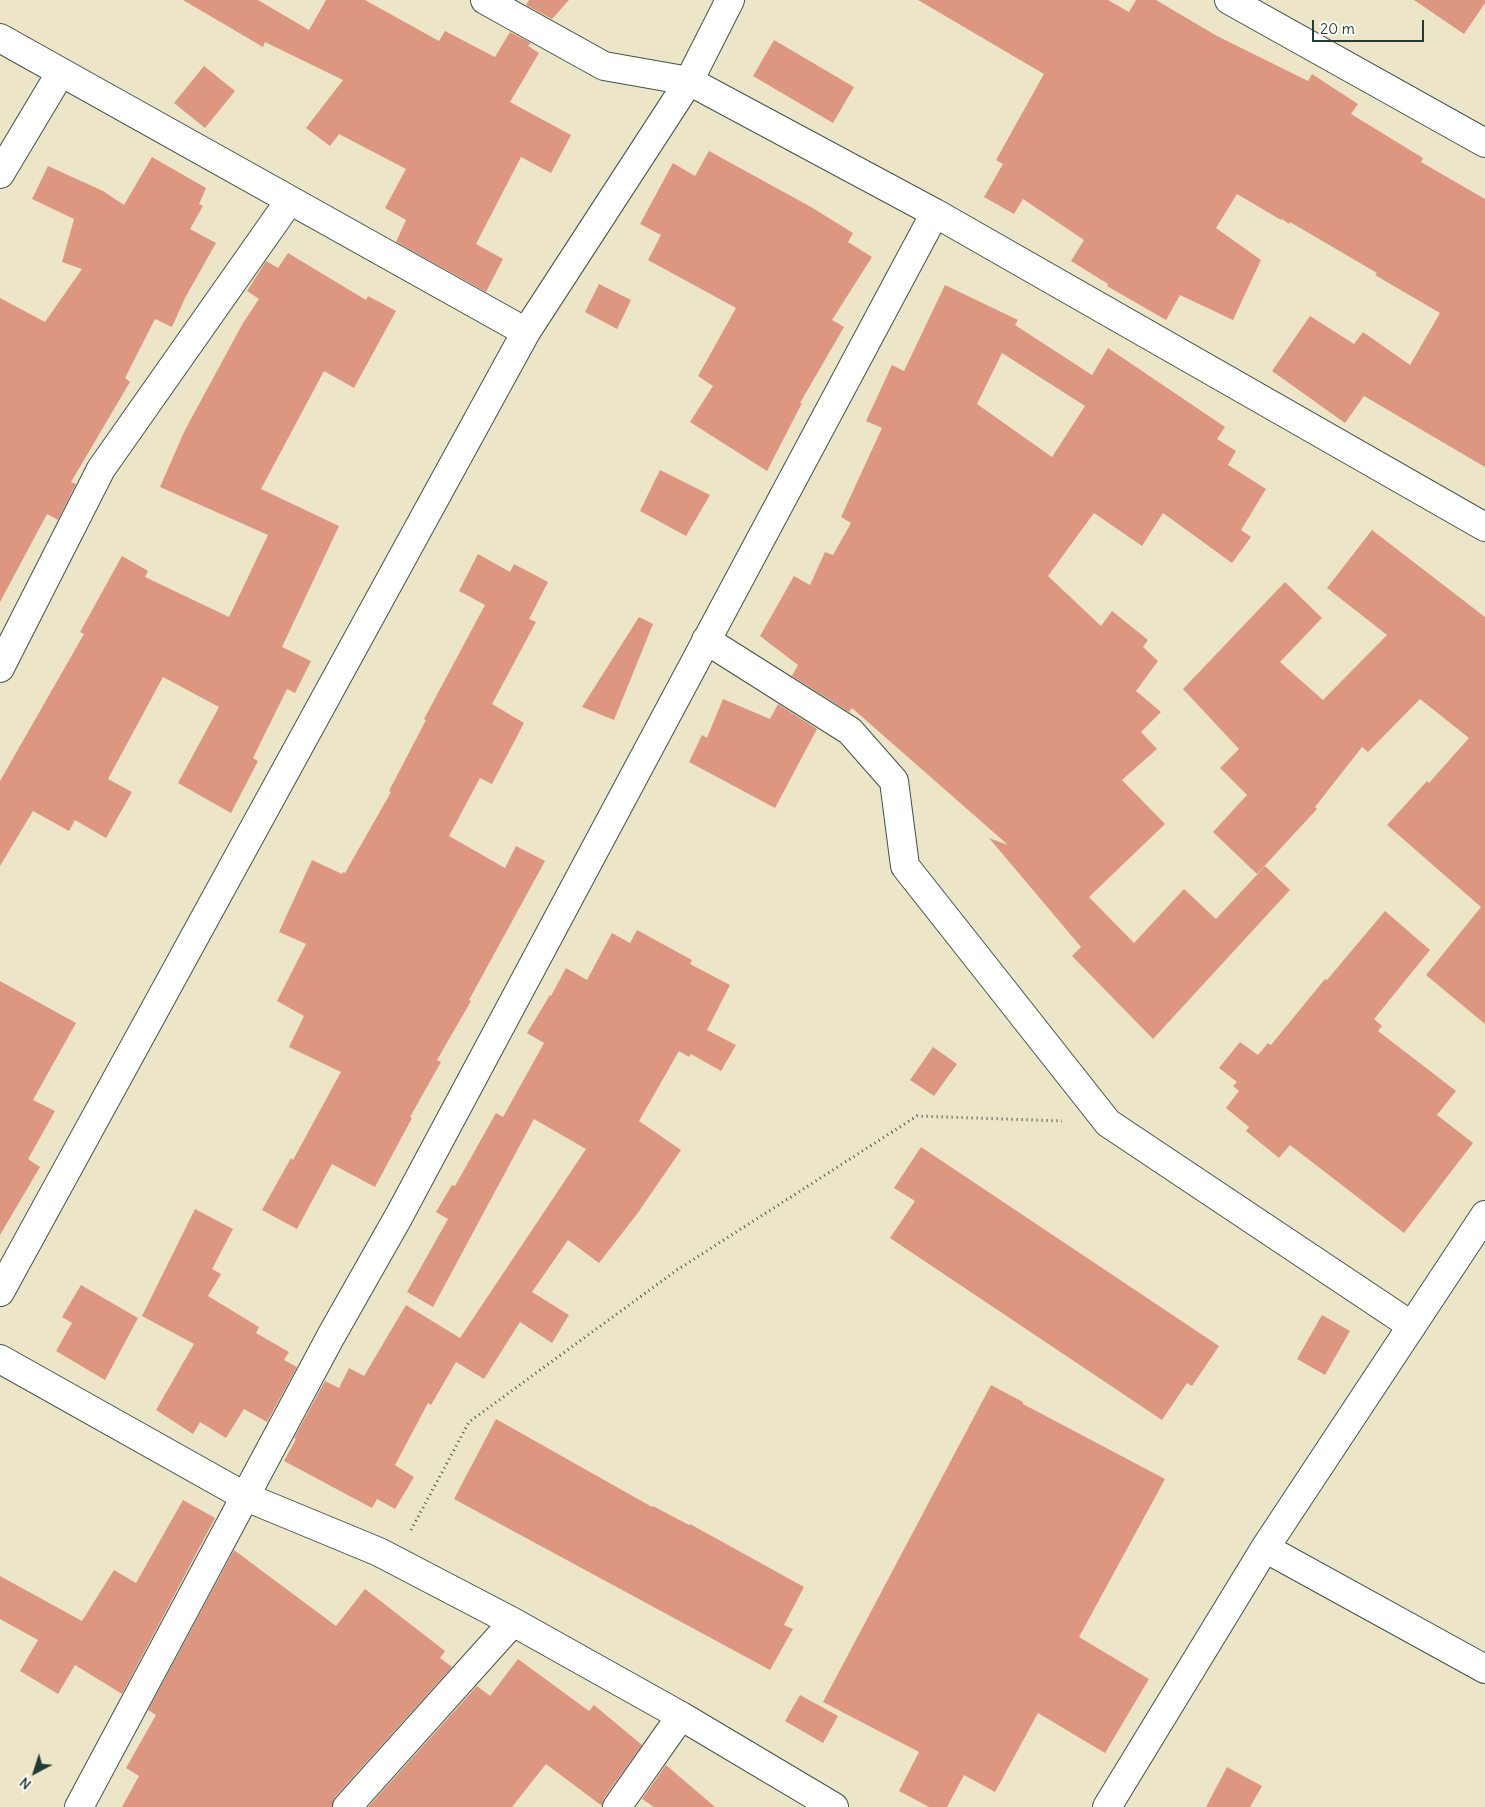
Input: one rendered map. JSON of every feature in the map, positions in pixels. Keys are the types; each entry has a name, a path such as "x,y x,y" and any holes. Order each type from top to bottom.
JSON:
{"street":[{"path":"485,0 604,66 689,81 935,213 1485,527"},
{"path":"0,1292 526,332 689,81 730,0"},
{"path":"1229,0 1485,144"},
{"path":"0,38 526,332"},
{"path":"0,174 61,72"},
{"path":"0,668 102,469 290,200"},
{"path":"79,1807 331,1336 399,1216 935,213"},
{"path":"706,640 850,731 894,781 905,866 1108,1123 1412,1326"},
{"path":"1107,1807 1265,1548 1485,1215"},
{"path":"0,1359 246,1497 379,1552 512,1622 681,1716 834,1807"},
{"path":"1265,1548 1485,1669"},
{"path":"347,1807 512,1622"},
{"path":"616,1807 681,1716"}],"path":[{"path":"395,1560 469,1422 677,1270 916,1116 1108,1123"}],"building":[{"path":"183,0 258,0 309,30 326,0 365,0 439,41 445,31 495,57 510,32 531,43 528,46 539,53 510,102 571,135 551,173 521,157 476,244 503,259 486,292 396,242 406,220 385,208 406,169 339,134 330,146 306,128 343,80 265,42 263,47"},
{"path":"529,0 569,0 552,19 526,5"},
{"path":"918,0 1108,0 1129,12 1136,0 1156,0 1217,36 1308,81 1312,74 1358,104 1351,114 1423,158 1421,162 1485,199 1485,467 1364,396 1345,423 1272,371 1310,316 1354,344 1363,332 1410,365 1440,313 1375,275 1377,273 1290,222 1289,224 1281,220 1237,194 1216,228 1261,260 1233,320 1180,295 1166,320 1107,286 1108,284 1071,261 1084,240 1023,199 1014,214 984,197 1003,164 996,160 1044,74"},
{"path":"1414,0 1485,0 1485,3 1464,34"},
{"path":"774,40 854,87 833,123 753,76"},
{"path":"204,66 235,91 205,128 174,103"},
{"path":"709,151 811,207 853,233 848,242 872,257 832,320 844,327 800,403 802,403 767,471 690,422 713,386 698,376 736,308 648,260 661,235 640,224 673,163 695,176"},
{"path":"152,157 206,188 199,204 203,206 190,229 216,243 185,298 172,327 155,319 125,378 130,382 71,482 76,484 58,520 47,514 0,602 0,298 45,322 82,269 62,262 74,219 32,199 48,166 103,191 124,205"},
{"path":"288,253 366,300 368,296 396,311 354,388 324,371 261,489 339,526 282,647 311,661 295,693 287,689 253,758 258,761 231,813 178,783 219,707 163,677 108,779 132,792 106,838 75,820 69,831 33,811 0,866 0,781 84,634 80,632 122,556 148,571 145,577 229,617 268,535 160,487 185,430 243,323 259,299 247,291 266,261 278,268"},
{"path":"599,284 631,300 617,329 585,312"},
{"path":"945,285 1018,320 1015,325 1092,375 1108,348 1225,427 1217,439 1236,451 1228,465 1266,489 1241,530 1251,537 1232,563 1163,513 1142,546 1094,513 1048,576 1101,626 1112,611 1148,640 1143,647 1158,661 1136,691 1161,712 1141,732 1157,749 1122,780 1165,824 1089,897 1134,943 1184,889 1216,919 1265,866 1290,890 1153,1039 1072,956 1081,947 989,838 1008,845 852,708 849,712 792,676 798,665 760,636 794,576 810,585 825,552 833,555 851,523 841,517 882,428 866,421 892,365 904,371","holes":["1002,353 1085,406 1052,457 977,404"]},
{"path":"660,470 710,495 686,536 640,511"},
{"path":"1372,530 1485,617 1485,1024 1426,975 1481,907 1387,825 1427,781 1429,783 1469,738 1420,699 1368,752 1362,747 1315,807 1317,809 1257,874 1213,832 1247,795 1220,768 1239,749 1183,689 1285,582 1322,618 1280,662 1323,700 1387,635 1327,588"},
{"path":"478,554 510,572 514,564 548,582 529,619 536,622 492,704 524,723 492,784 480,778 449,836 505,868 516,846 545,861 469,1000 471,1001 437,1060 441,1062 410,1117 412,1118 375,1187 332,1164 297,1229 262,1210 291,1158 293,1160 341,1072 289,1047 304,1016 277,1001 306,944 279,932 312,860 342,874 343,872 345,873 391,792 389,791 426,720 424,719 485,605 459,591"},
{"path":"639,617 653,624 614,720 582,707"},
{"path":"723,699 770,719 778,704 817,729 775,808 689,762 702,735 707,738"},
{"path":"1385,911 1430,950 1374,1019 1382,1026 1378,1031 1456,1091 1437,1115 1473,1143 1404,1233 1290,1145 1279,1158 1246,1131 1249,1127 1226,1108 1239,1091 1233,1086 1237,1082 1219,1068 1240,1042 1258,1055 1268,1043 1271,1045 1325,979 1327,980"},
{"path":"637,930 692,960 690,964 730,985 707,1030 736,1045 721,1071 691,1054 689,1057 679,1051 639,1121 681,1150 637,1214 599,1263 568,1240 532,1292 569,1315 552,1343 520,1322 484,1379 456,1362 431,1405 428,1403 395,1465 414,1477 395,1509 377,1499 372,1508 284,1461 296,1439 294,1438 325,1381 339,1388 349,1368 364,1376 406,1305 460,1338 586,1149 534,1119 433,1307 407,1292 448,1219 436,1212 452,1185 455,1186 496,1113 503,1117 544,1043 527,1033 551,996 566,968 587,980 612,933 630,943"},
{"path":"0,981 76,1023 33,1100 55,1111 28,1159 40,1167 0,1235"},
{"path":"933,1047 957,1064 934,1096 910,1080"},
{"path":"921,1147 1219,1346 1192,1386 1187,1383 1162,1420 890,1238 915,1201 894,1188"},
{"path":"195,1209 233,1229 212,1269 221,1274 208,1296 259,1327 256,1333 289,1352 284,1360 297,1367 267,1422 244,1409 226,1438 200,1422 193,1434 156,1410 194,1344 142,1316"},
{"path":"81,1285 138,1318 105,1380 56,1351 72,1323 62,1317"},
{"path":"1322,1315 1350,1331 1325,1375 1297,1359"},
{"path":"991,1385 1023,1402 1023,1404 1165,1479 1079,1637 1149,1679 1105,1753 1038,1713 995,1792 964,1775 947,1807 929,1807 899,1791 919,1752 823,1702"},
{"path":"496,1419 652,1507 690,1524 804,1587 784,1625 793,1629 770,1670 454,1499"},
{"path":"183,1500 215,1518 122,1694 75,1665 58,1694 20,1671 38,1640 0,1619 0,1576 82,1621 114,1570 136,1583"},
{"path":"234,1550 336,1626 365,1589 445,1651 440,1658 452,1667 335,1797 332,1807 122,1807 139,1776 126,1768 156,1715 148,1710"},
{"path":"518,1659 589,1711 594,1705 642,1745 604,1798 602,1806 546,1764 512,1807 368,1807 477,1686 490,1696"},
{"path":"800,1695 838,1716 823,1743 785,1721"},
{"path":"666,1765 715,1807 654,1807 642,1799"},
{"path":"1227,1767 1262,1786 1250,1807 1206,1807"}]}
